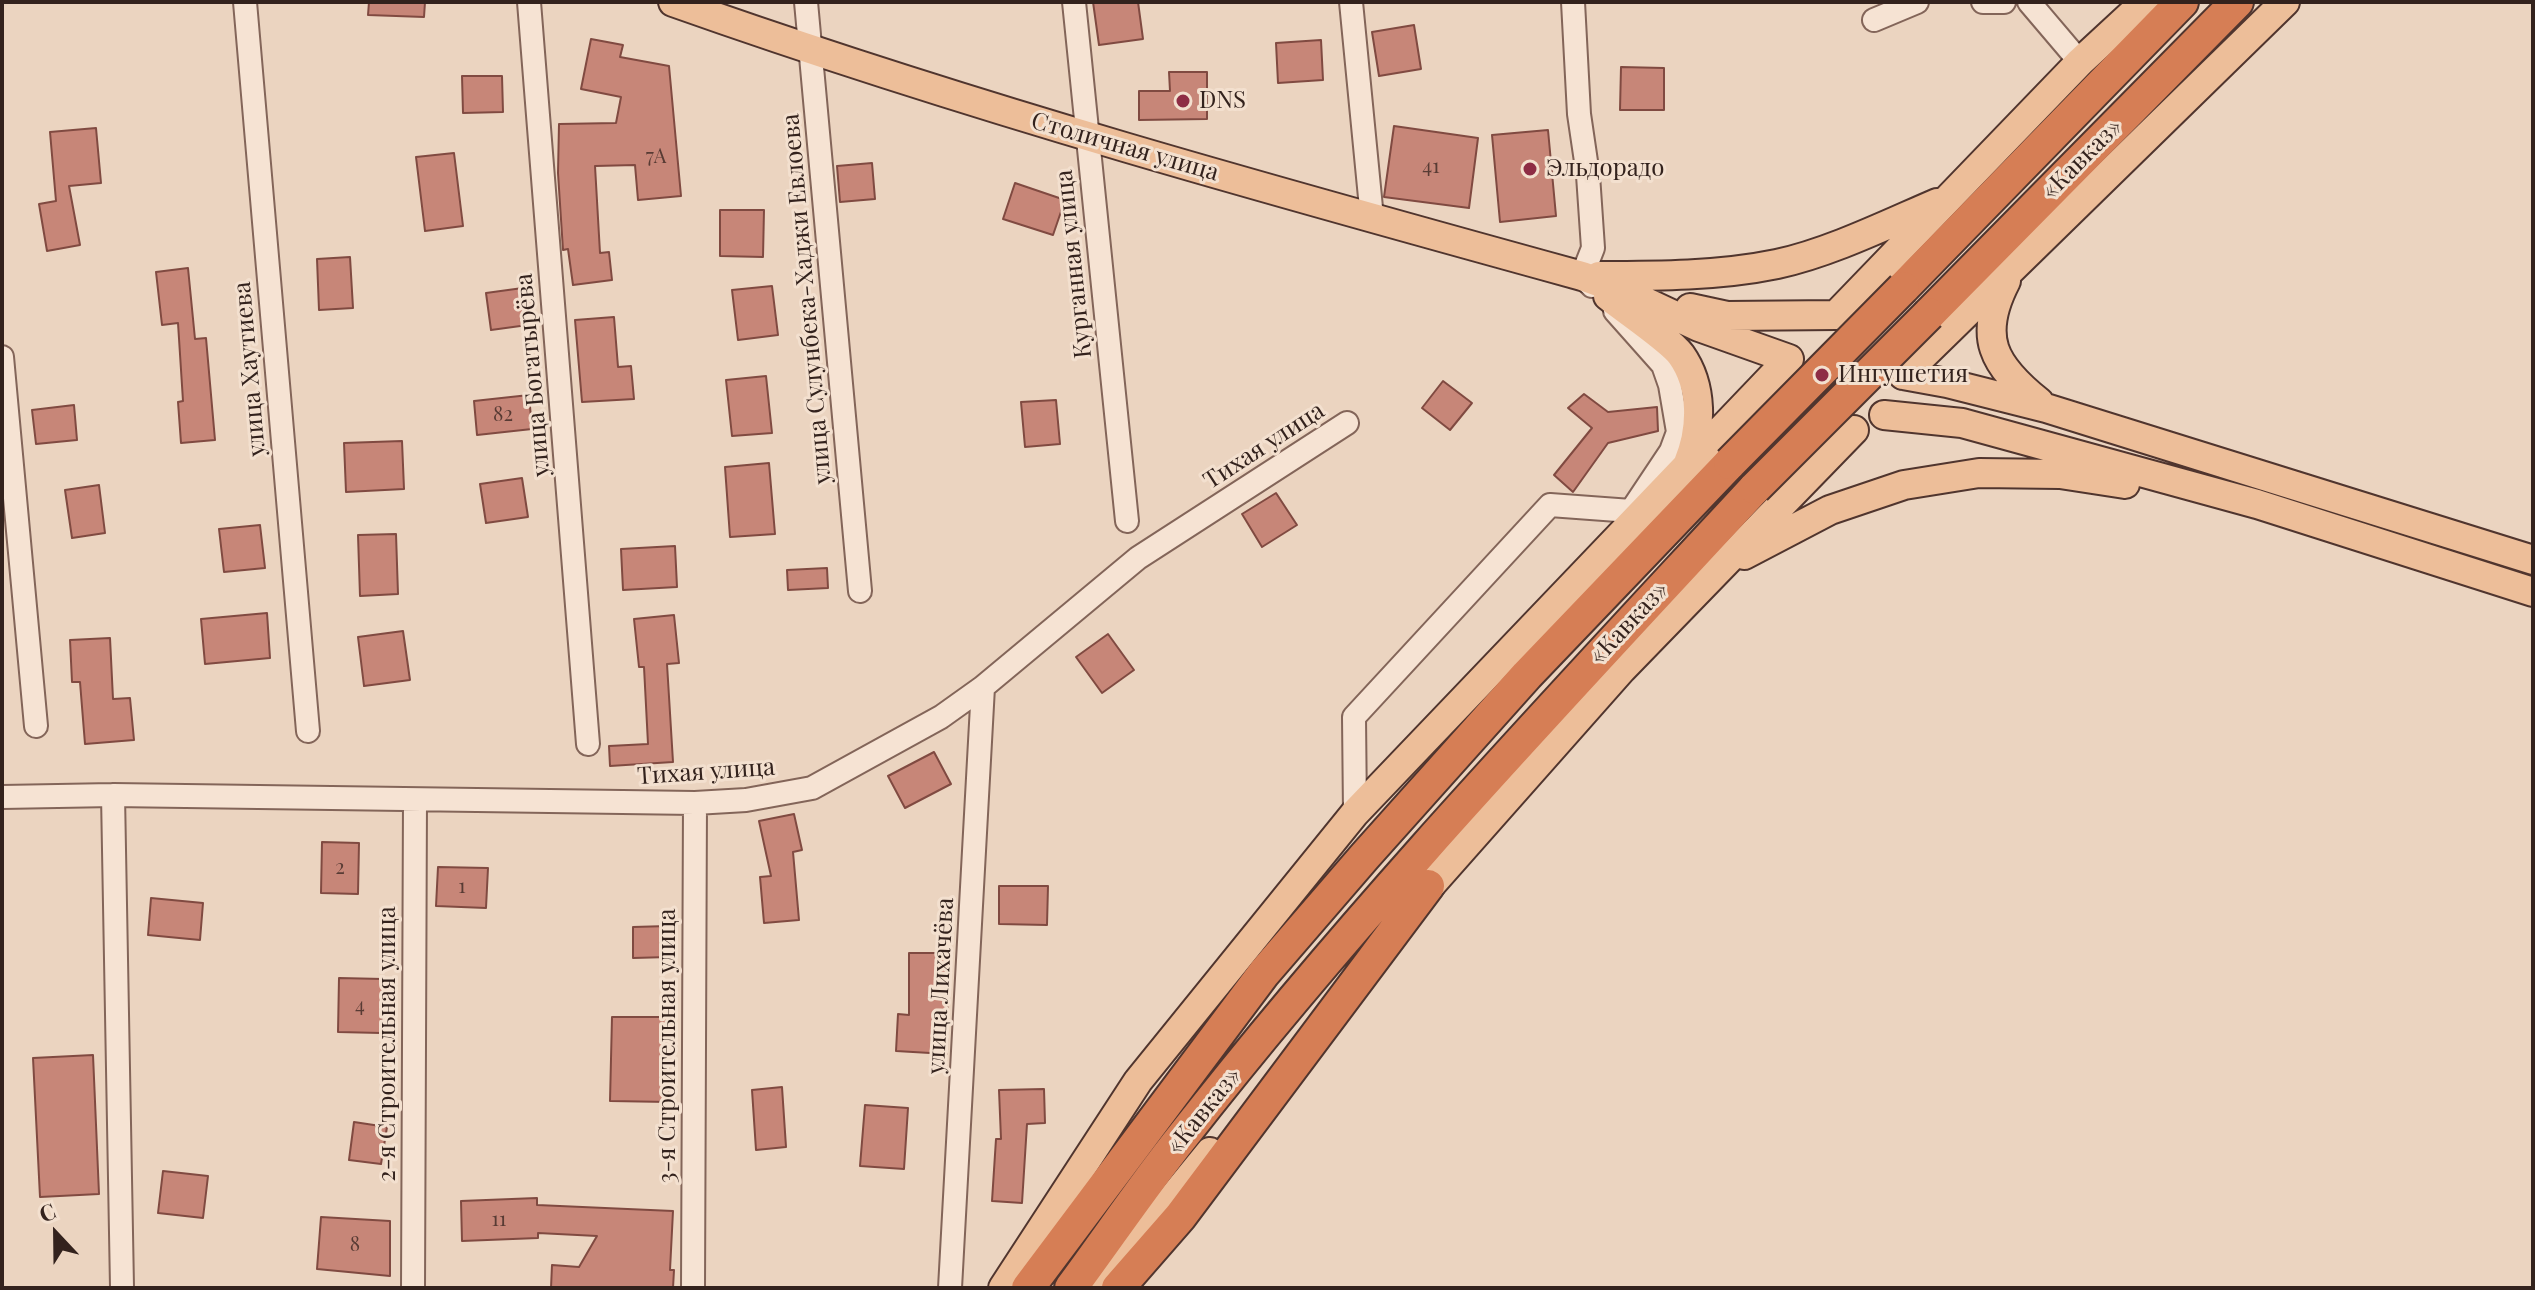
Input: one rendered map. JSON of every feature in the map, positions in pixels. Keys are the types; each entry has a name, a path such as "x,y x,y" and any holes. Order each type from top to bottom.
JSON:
{"highway":[{"name":"«Кавказ»","path":"1028,1288 1264,973 1527,675 2182,2"},
{"name":"«Кавказ»","path":"1071,1288 1181,1137 1471,794 1755,488 2237,2"},
{"path":"1118,1288 1180,1217 1428,886"}],"main road":[{"name":"Столичная улица","path":"673,2 811,51 1087,137 1582,276"},
{"path":"1618,289 1727,316 1836,315 1859,316 1879,325 1899,352 1903,375 1898,397 1875,422 1854,430 1831,429 1802,412 1787,381 1793,348 1815,323 1836,315 2080,62 2145,2"},
{"path":"1903,375 2285,2"},
{"path":"1582,276 1674,277 1777,264 1863,235 1952,197"},
{"path":"2012,269 1993,306 1991,335 1998,359 2014,382 2046,408"},
{"path":"1582,276 1618,289 1699,327 1789,359"},
{"path":"1582,276 1680,353 1692,378 1699,413 1697,441 1686,467"},
{"path":"1003,1288 1138,1081 1355,813 1639,509 1686,467 1789,359"},
{"path":"1903,375 2046,408 2533,560"},
{"path":"1884,415 1962,423 2257,504 2533,592"},
{"path":"1099,1288 1428,886 1622,669 1854,430"},
{"path":"1715,571 1830,510 1904,485 1979,473 2060,474 2257,504"}],"street":[{"name":"улица Хаутиева","path":"245,2 308,731"},
{"name":"улица Богатырёва","path":"529,2 588,744"},
{"name":"улица Сулунбека-Хаджи Евлоева","path":"806,2 860,591"},
{"name":"Курганная улица","path":"1074,2 1127,521"},
{"path":"1351,2 1372,218"},
{"path":"1355,813 1354,717 1550,505 1639,509 1678,432 1670,385 1663,365 1582,276 1593,248 1588,175 1579,114 1573,2"},
{"path":"1874,20 1917,2"},
{"path":"1983,2 2004,2"},
{"path":"2029,2 2080,62"},
{"path":"2,357 36,726"},
{"name":"Тихая улица","path":"2,797 113,795 695,803 746,800 812,788 941,717 983,687 1138,558 1347,423"},
{"name":"улица Лихачёва","path":"950,1288 983,687"},
{"path":"113,795 128,1288"},
{"name":"2-я Строительная улица","path":"413,1288 415,800"},
{"name":"3-я Строительная улица","path":"693,1288 695,803"}],"building":[{"path":"369,2 425,2 424,17 368,15"},
{"path":"1093,2 1138,2 1143,39 1099,45"},
{"path":"1414,25 1421,69 1379,76 1372,32"},
{"path":"591,39 623,45 620,57 669,66 681,196 638,200 635,165 595,166 600,253 609,252 612,280 573,285 568,249 563,250 558,173 559,124 616,123 621,97 581,89"},
{"path":"1321,40 1323,80 1278,83 1276,43"},
{"path":"1621,67 1664,68 1664,110 1620,110"},
{"path":"1169,72 1207,72 1207,119 1139,120 1139,91 1170,91"},
{"path":"462,76 502,76 503,112 463,113"},
{"path":"1394,126 1478,138 1469,208 1384,197"},
{"path":"96,128 101,183 69,186 80,245 47,251 39,204 56,201 50,132"},
{"path":"1548,130 1556,216 1500,222 1492,135"},
{"path":"454,153 463,226 425,231 416,157"},
{"path":"872,163 875,199 840,202 837,166"},
{"path":"1015,183 1065,200 1053,235 1003,219"},
{"path":"720,210 764,210 763,257 720,256"},
{"path":"350,257 353,308 319,310 317,259"},
{"path":"188,268 195,339 206,338 215,440 181,443 178,402 183,401 178,323 162,325 156,272"},
{"path":"772,286 778,335 738,340 732,290"},
{"path":"530,287 535,324 491,330 486,293"},
{"path":"614,317 618,367 631,366 634,399 582,402 575,320"},
{"path":"766,376 772,433 732,436 726,380"},
{"path":"1443,381 1472,403 1450,430 1422,408"},
{"path":"1584,394 1608,412 1657,407 1658,431 1608,443 1573,492 1554,475 1592,428 1568,408"},
{"path":"529,395 532,429 477,435 474,401"},
{"path":"1056,400 1060,444 1025,447 1021,402"},
{"path":"74,405 77,440 36,444 32,410"},
{"path":"402,441 404,489 346,492 344,443"},
{"path":"769,463 775,534 730,537 725,467"},
{"path":"522,478 528,517 486,523 480,484"},
{"path":"99,485 105,533 72,538 65,490"},
{"path":"1276,493 1297,525 1262,547 1242,514"},
{"path":"260,525 265,568 224,572 219,529"},
{"path":"396,534 398,594 360,596 358,535"},
{"path":"675,546 677,587 623,590 621,549"},
{"path":"827,568 828,588 788,590 787,570"},
{"path":"267,613 270,658 205,664 201,619"},
{"path":"674,615 679,663 667,664 673,762 610,766 609,746 648,744 644,667 639,667 634,619"},
{"path":"403,631 410,680 364,686 358,637"},
{"path":"1108,634 1134,670 1102,693 1076,657"},
{"path":"110,638 113,699 130,698 134,740 85,744 80,682 72,682 70,640"},
{"path":"934,752 951,784 905,808 888,776"},
{"path":"794,814 802,850 793,852 799,920 764,923 760,877 771,876 759,821"},
{"path":"322,842 359,843 358,894 321,893"},
{"path":"438,867 488,868 486,908 436,906"},
{"path":"999,886 1048,886 1047,925 999,924"},
{"path":"151,898 203,903 200,940 148,935"},
{"path":"668,926 669,957 633,958 633,927"},
{"path":"909,953 948,953 947,1054 896,1051 898,1014 909,1015"},
{"path":"339,978 383,979 381,1033 338,1032"},
{"path":"612,1017 667,1017 669,1102 610,1101"},
{"path":"93,1055 99,1194 40,1197 33,1058"},
{"path":"782,1087 786,1147 756,1150 752,1090"},
{"path":"1044,1089 1045,1123 1027,1124 1022,1203 992,1201 996,1139 1001,1139 999,1090"},
{"path":"865,1105 908,1108 904,1169 860,1166"},
{"path":"354,1122 387,1127 381,1164 349,1160"},
{"path":"163,1171 208,1176 203,1218 158,1213"},
{"path":"537,1198 537,1205 673,1211 670,1270 674,1270 673,1288 551,1288 552,1265 579,1267 597,1236 538,1233 538,1238 462,1241 461,1201"},
{"path":"321,1217 390,1221 390,1276 317,1269"}],"place":[{"name":"DNS","path":"1183,101"},
{"name":"Эльдорадо","path":"1530,169"},
{"name":"Ингушетия","path":"1822,375"}]}
